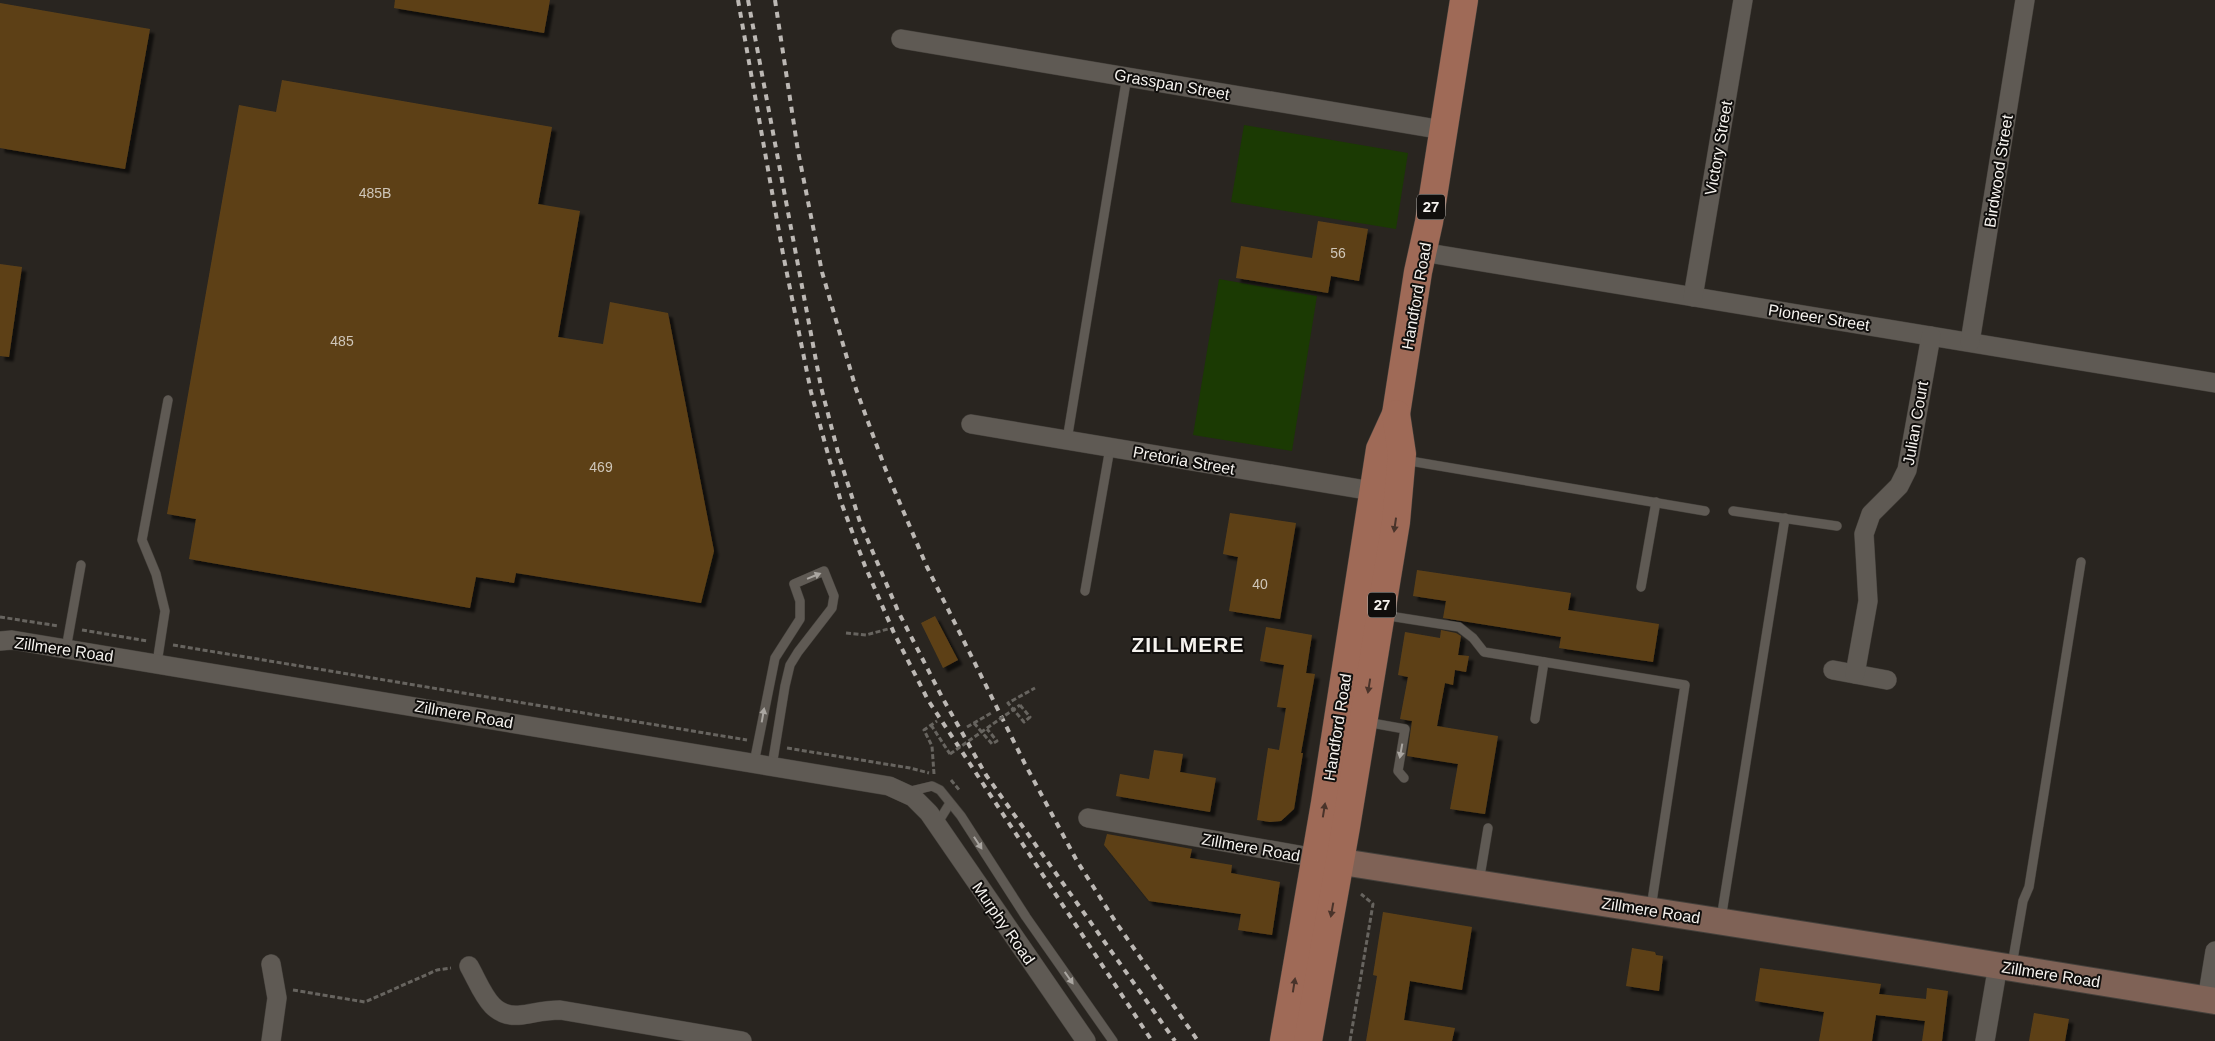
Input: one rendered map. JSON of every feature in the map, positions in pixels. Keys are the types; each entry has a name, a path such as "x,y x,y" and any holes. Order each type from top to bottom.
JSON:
{"main road":[{"name":"Handford Road","path":"1386,493 1380,449 1396,414 1464,0"},
{"name":"Handford Road","path":"1308,1041 1328,860 1386,493 1401,459 1396,414"},
{"name":"Handford Road","path":"1284,1041 1363,722 1368,613"},
{"name":"Zillmere Road","path":"1328,860 2005,966 2211,1001"}],"street":[{"name":"Victory Street","path":"1693,297 1744,0"},
{"name":"Birdwood Street","path":"1970,342 2025,0"},
{"name":"Grasspan Street","path":"901,39 1443,130"},
{"name":"Pioneer Street","path":"1422,252 2215,383"},
{"name":"Julian Court","path":"1855,674 1868,601 1864,534 1871,514 1899,486 1907,470 1931,336"},
{"name":"Pretoria Street","path":"971,424 1386,493"},
{"name":"Zillmere Road","path":"0,641 12,640 157,663 880,784 904,792 922,805"},
{"path":"1833,670 1888,680"},
{"name":"Murphy Road","path":"922,805 1086,1041"},
{"name":"Zillmere Road","path":"1088,818 1328,860"},
{"path":"2211,1001 2215,951"},
{"path":"271,964 277,989 271,1041"},
{"path":"469,966 491,1005 505,1015 522,1015 560,1010 742,1041"},
{"path":"1985,1041 2005,966"}],"lane":[{"path":"1067,440 1127,76"},
{"path":"157,663 165,610 156,574 142,540 168,400"},
{"path":"1085,591 1110,448"},
{"path":"1401,459 1705,510"},
{"path":"1641,587 1656,502"},
{"path":"1734,510 1837,526"},
{"path":"1720,921 1785,518"},
{"path":"2005,966 2023,901 2029,887 2081,562"},
{"path":"66,649 81,565"},
{"path":"824,571 834,596 832,608 790,665 775,746 763,764 758,742 775,658 800,619 800,601 794,584 824,571"},
{"path":"1368,613 1459,627 1473,638 1484,652 1685,685 1650,910"},
{"path":"1535,719 1544,662"},
{"path":"1363,722 1405,729 1398,771 1404,778"},
{"path":"904,792 932,786 940,790 961,816 1026,917 1113,1041"},
{"path":"937,825 950,803"},
{"path":"1479,884 1488,828"}],"path":[{"path":"0,617 758,742"},
{"path":"846,634 866,635 888,630"},
{"path":"931,725 950,754 987,729 1020,705 1030,717 1024,722 1008,703 1035,688"},
{"path":"967,727 993,712"},
{"path":"934,774 932,746 924,730 936,721"},
{"path":"974,723 992,744 997,741 987,729"},
{"path":"775,746 910,768"},
{"path":"1350,1041 1373,904 1361,894"},
{"path":"277,989 365,1002 437,970 469,966"}],"green space":[{"path":"1244,125 1408,153 1396,229 1231,202"},
{"path":"1219,279 1317,296 1292,451 1193,435"}],"building":[{"path":"395,0 550,0 544,33 394,8"},
{"path":"0,3 150,29 125,169 0,148"},
{"path":"282,80 552,127 538,204 580,211 558,337 603,344 610,302 668,313 714,551 701,603 516,573 514,583 476,577 470,608 189,559 196,519 167,514 239,105 276,112"},
{"path":"1318,221 1368,229 1359,281 1331,276 1328,293 1236,278 1241,246 1312,258"},
{"path":"0,264 22,267 9,357 0,356"},
{"path":"1230,513 1296,523 1280,619 1229,611 1238,557 1223,554"},
{"path":"1417,570 1571,593 1568,610 1659,624 1653,662 1559,648 1561,637 1443,618 1446,601 1413,596"},
{"path":"935,616 958,660 943,668 921,623"},
{"path":"1266,627 1312,635 1306,673 1315,674 1301,753 1303,753 1294,809 1281,821 1270,822 1257,820 1268,748 1279,750 1286,708 1277,707 1284,665 1260,661"},
{"path":"1441,630 1461,636 1458,655 1469,656 1466,672 1455,670 1453,685 1445,683 1437,726 1498,736 1485,814 1450,809 1458,764 1407,756 1412,721 1400,719 1408,677 1398,675 1405,632 1440,638"},
{"path":"1154,750 1183,754 1180,772 1216,778 1210,812 1116,796 1120,774 1149,779"},
{"path":"1107,834 1192,849 1190,858 1232,865 1231,873 1280,882 1272,935 1238,930 1241,914 1149,901 1104,845"},
{"path":"1383,912 1472,927 1462,990 1410,981 1404,1020 1455,1028 1452,1041 1366,1041 1377,976 1373,975"},
{"path":"1632,948 1655,952 1656,955 1663,956 1659,991 1626,986"},
{"path":"1760,968 1881,984 1879,994 1926,999 1927,988 1948,991 1942,1041 1922,1041 1925,1021 1876,1015 1872,1041 1819,1041 1824,1012 1755,1001"},
{"path":"2034,1013 2069,1019 2065,1041 2029,1041"}],"railway":[{"path":"738,0 783,254 811,392 841,502 865,566 894,633 928,700 1152,1041"},
{"path":"748,0 821,387 839,456 860,522 898,611 942,697 986,775 1175,1041"},
{"path":"775,0 798,151 822,272 856,389 885,468 927,567 1025,764 1077,861 1115,921 1198,1041"}],"district":[{"name":"ZILLMERE","path":"1188,645"}]}
